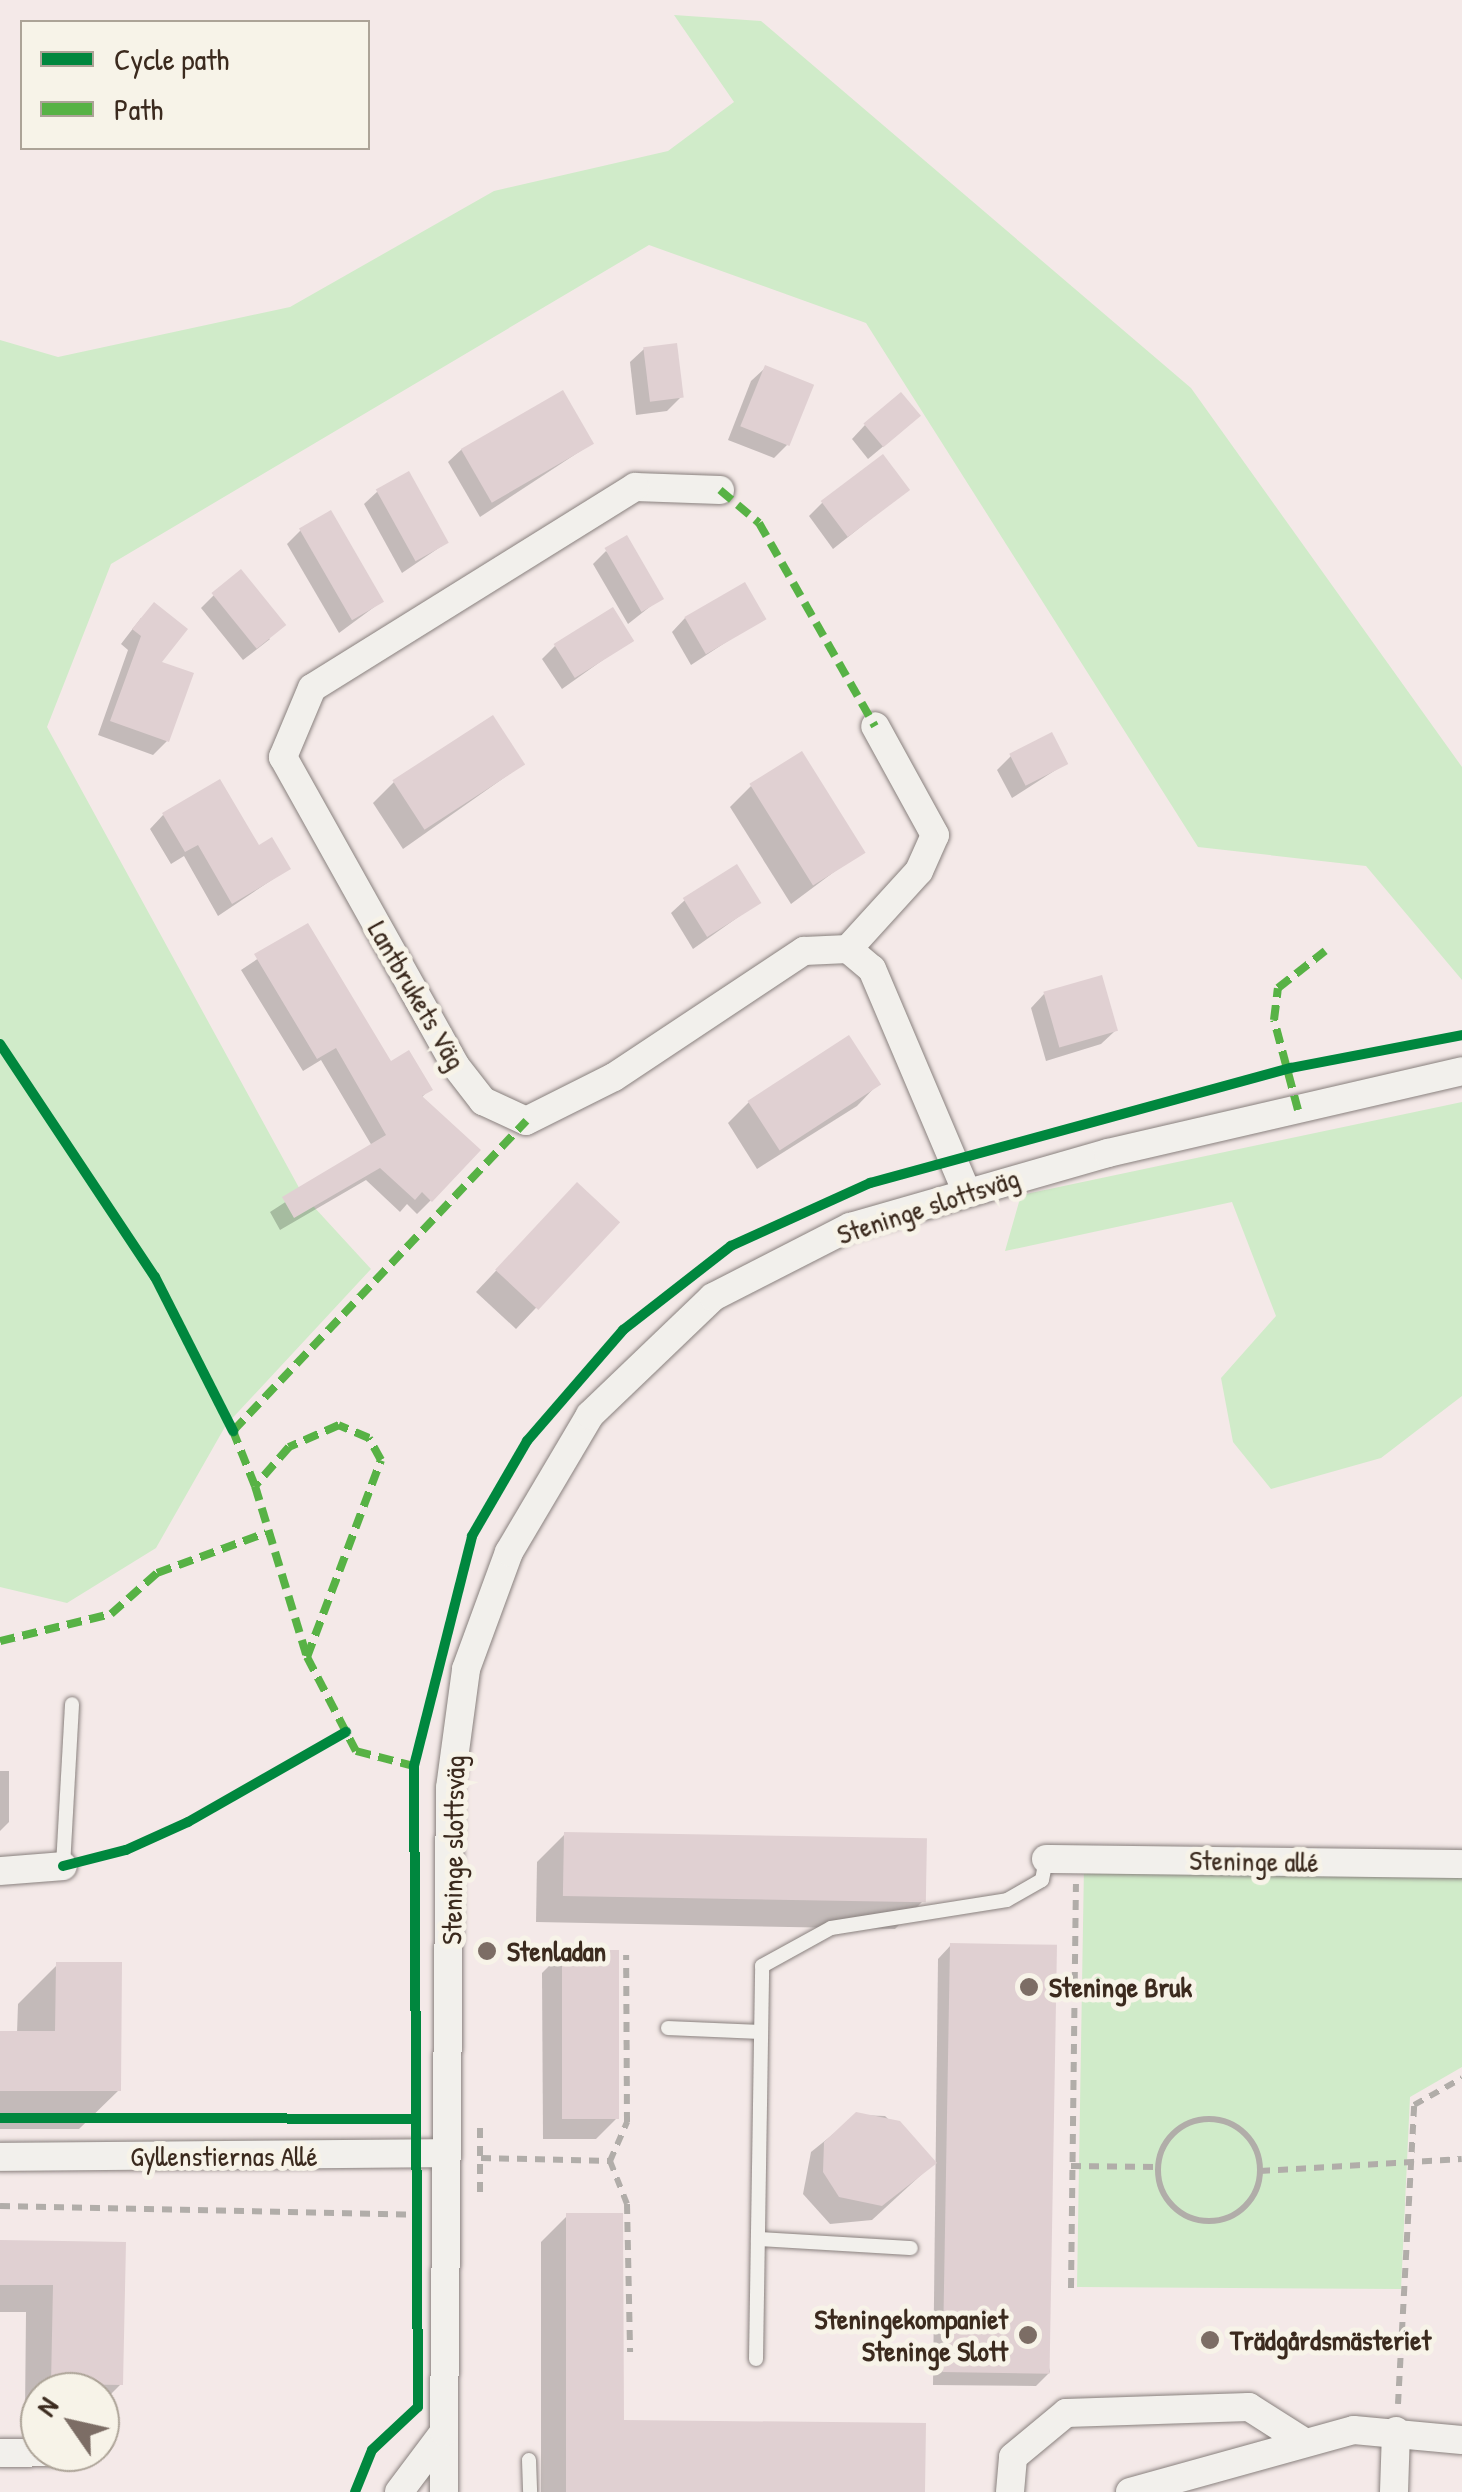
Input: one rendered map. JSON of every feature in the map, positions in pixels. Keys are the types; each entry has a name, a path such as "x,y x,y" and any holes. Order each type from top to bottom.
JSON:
{"street":[{"name":"Lantbrukets Väg","path":"720,490 635,487 312,688 282,757 455,1065 483,1101 526,1120 614,1078 804,951 848,948"},
{"path":"875,726 935,835 919,871 848,948 872,968 966,1190"},
{"name":"Steninge slottsväg","path":"444,2492 450,1788 466,1669 509,1552 590,1415 713,1297 850,1226 966,1190 1462,1071"},
{"name":"Steninge allé","path":"1046,1859 1462,1864"},
{"path":"0,1872 63,1866"},
{"name":"Gyllenstiernas Allé","path":"0,2158 447,2153"},
{"path":"1010,2492 1013,2457 1066,2413 1249,2406 1304,2442"},
{"path":"1130,2492 1354,2430 1462,2440"},
{"path":"1394,2492 1396,2431"},
{"path":"399,2492 444,2432"}],"lane":[{"path":"63,1866 72,1704"},
{"path":"756,2359 762,1966 831,1928 1007,1900 1042,1880 1046,1859"},
{"path":"668,2028 760,2032"},
{"path":"758,2238 911,2248"},
{"path":"529,2460 530,2492"}],"path":[{"path":"1072,2288 1076,1859"},
{"path":"626,1955 627,2122 610,2161 627,2204 630,2352"},
{"path":"1396,2431 1414,2105 1462,2078"},
{"path":"1202,2119 1236,2126 1249,2138 1260,2171 1250,2202 1223,2220 1206,2222 1190,2219 1165,2199 1157,2167 1170,2135 1202,2119"},
{"path":"418,2156 418,2234"},
{"path":"481,2158 610,2161"},
{"path":"1260,2171 1412,2158 1462,2159"},
{"path":"1071,2166 1157,2167"},
{"path":"0,2206 418,2215"}],"green space":[{"path":"674,15 761,21 1191,388 1462,767 1462,980 1366,866 1198,847 866,323 649,245 111,564 47,727 303,1195 371,1269 226,1425 156,1548 67,1603 0,1587 0,340 58,357 290,307 494,191 668,151 734,102"},
{"path":"1462,1102 1462,1396 1381,1458 1271,1489 1233,1442 1221,1378 1276,1316 1232,1202 1005,1251 1021,1195"},
{"path":"1084,1865 1462,1877 1462,2067 1410,2097 1401,2289 1077,2287"}],"building":[{"path":"677,343 684,398 650,402 643,347"},
{"path":"765,365 814,385 789,446 740,426"},
{"path":"563,390 594,444 492,503 461,449"},
{"path":"901,392 921,416 883,447 863,423"},
{"path":"883,454 910,490 848,537 821,501"},
{"path":"409,471 449,543 416,561 376,489"},
{"path":"331,510 384,602 352,620 299,528"},
{"path":"627,535 664,599 641,612 604,548"},
{"path":"241,569 286,625 257,649 211,593"},
{"path":"745,582 766,619 706,654 684,617"},
{"path":"154,602 188,629 162,662 194,673 169,742 110,721 141,636 132,629"},
{"path":"613,607 634,641 575,678 554,644"},
{"path":"493,715 525,764 424,830 392,780"},
{"path":"1052,732 1068,764 1026,786 1009,754"},
{"path":"802,751 866,853 813,886 749,784"},
{"path":"220,779 259,845 272,837 291,869 232,904 198,845 185,852 162,813"},
{"path":"737,864 761,903 707,937 683,898"},
{"path":"308,923 391,1061 409,1050 433,1090 422,1096 481,1150 432,1202 422,1192 415,1200 380,1168 294,1218 282,1197 386,1135 336,1048 317,1059 254,954"},
{"path":"1102,975 1118,1031 1059,1048 1043,992"},
{"path":"849,1035 881,1084 780,1150 748,1101"},
{"path":"577,1182 620,1222 538,1310 495,1270"},
{"path":"564,1832 927,1838 926,1902 563,1896"},
{"path":"950,1943 1057,1945 1049,2374 943,2372"},
{"path":"562,1950 619,1950 619,2119 562,2119"},
{"path":"56,1962 122,1962 121,2091 0,2091 0,2031 55,2031"},
{"path":"856,2112 900,2121 937,2163 882,2206 839,2197 823,2172 824,2142"},
{"path":"566,2213 623,2213 624,2420 926,2423 925,2492 566,2492"},
{"path":"0,2240 126,2242 123,2385 120,2372 51,2372 53,2285 0,2285"}],"marked path":[{"path":"720,490 759,523 875,726"},
{"path":"1298,1110 1274,1020 1278,988 1325,951"},
{"path":"255,1486 233,1431 526,1121"},
{"path":"307,1657 381,1460 369,1438 339,1425 289,1447 255,1486 307,1657 356,1751 414,1766"},
{"path":"0,1641 111,1614 157,1573 266,1533"}],"cycle path":[{"path":"355,2492 372,2450 418,2407 414,1766 472,1536 527,1441 623,1330 731,1246 870,1183 1291,1068 1462,1035"},
{"path":"0,1044 155,1277 233,1431"},
{"path":"63,1866 126,1850 188,1822 346,1732"},
{"path":"0,2118 416,2119"}],"place":[{"name":"Stenladan","path":"487,1951"},
{"name":"Steninge Bruk","path":"1029,1987"},
{"name":"Steningekompaniet Steninge Slott","path":"1028,2335"},
{"name":"Trädgårdsmästeriet","path":"1210,2340"}]}
